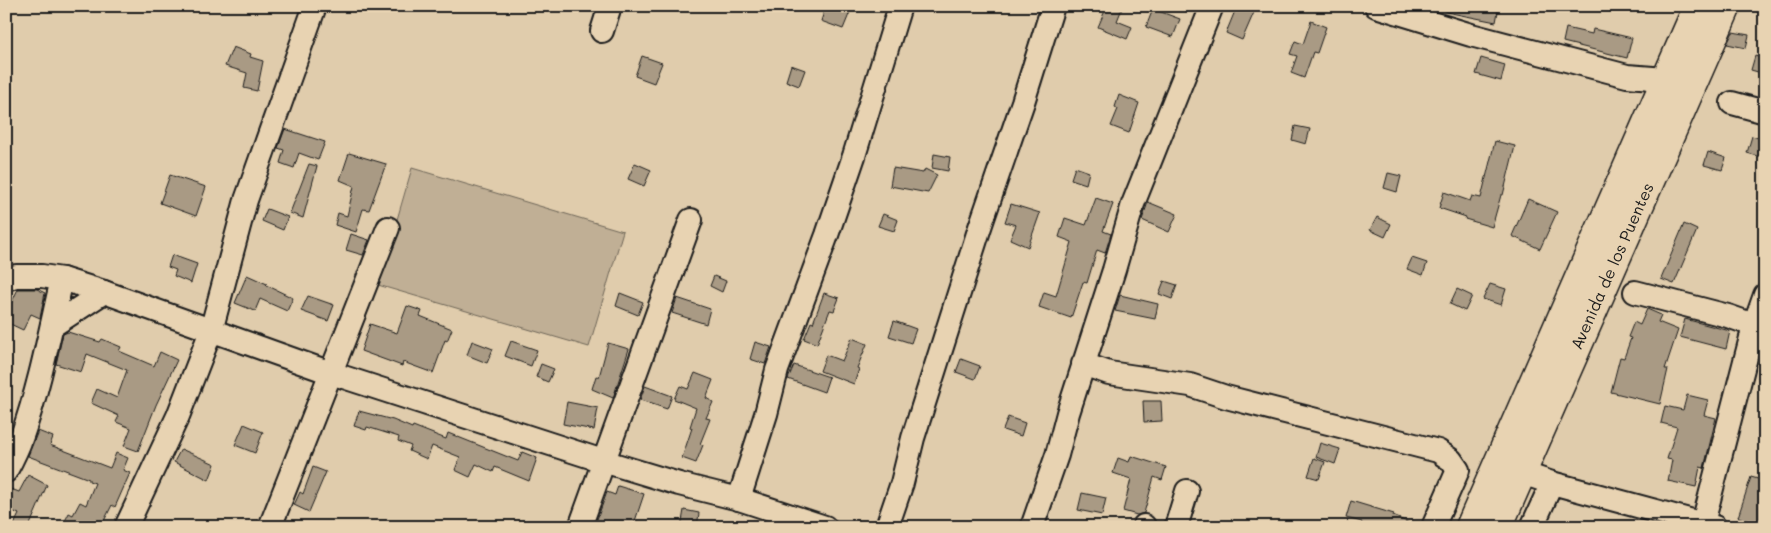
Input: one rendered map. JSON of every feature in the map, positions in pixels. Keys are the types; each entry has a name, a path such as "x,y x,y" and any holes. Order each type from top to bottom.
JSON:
{"main road":[{"name":"Avenida de los Puentes","path":"1470,527 1698,6"},
{"name":"Avenida de los Puentes","path":"1498,527 1727,6"}],"street":[{"path":"126,527 178,416 211,331 246,200 315,6"},
{"path":"602,31 610,6"},
{"path":"739,499 766,414 777,370 830,227 900,6"},
{"path":"887,527 902,482 913,438 980,227 1023,102 1053,6"},
{"path":"1032,527 1057,454 1133,204 1212,6"},
{"path":"1376,6 1471,35 1627,76 1666,79"},
{"path":"1732,102 1765,112"},
{"path":"580,527 691,220"},
{"path":"270,527 388,228"},
{"path":"6,280 16,276 42,276 62,279 104,292 331,373 603,461 679,484 739,499 825,527"},
{"path":"6,471 22,437 52,326 62,279"},
{"path":"52,326 104,292"},
{"path":"1635,292 1728,316 1760,327"},
{"path":"1522,473 1706,525 1760,327 1765,295"},
{"path":"1083,364 1110,373 1190,385 1226,397 1438,451 1451,460 1458,470 1433,527"},
{"path":"1532,527 1552,483"},
{"path":"1176,527 1187,491"}],"shaded area":[{"path":"412,168 623,231 589,347 378,285"}],"building":[{"path":"826,6 835,6 850,12 843,29 821,21"},
{"path":"1107,6 1123,6 1117,21 1132,27 1127,39 1098,27"},
{"path":"1237,6 1247,6 1255,10 1242,40 1226,33"},
{"path":"1447,6 1499,6 1496,22 1446,12"},
{"path":"1153,9 1180,19 1173,37 1146,27"},
{"path":"1311,21 1326,27 1317,53 1313,52 1304,78 1291,73 1297,56 1290,54 1295,41 1303,44"},
{"path":"1566,28 1592,34 1593,29 1632,38 1627,58 1563,42"},
{"path":"1733,32 1749,35 1746,48 1727,44"},
{"path":"233,47 251,54 250,57 263,61 257,91 244,88 247,73 225,66"},
{"path":"642,56 662,63 654,83 635,76"},
{"path":"1755,56 1765,59 1765,74 1751,70"},
{"path":"1481,58 1505,65 1501,81 1476,74"},
{"path":"791,65 805,70 799,86 786,81"},
{"path":"1119,95 1139,103 1129,133 1111,126 1118,109 1115,107"},
{"path":"1295,126 1310,129 1306,144 1292,140"},
{"path":"285,129 325,142 318,160 299,153 294,168 280,163 284,150 278,148"},
{"path":"1752,136 1765,140 1765,158 1747,153"},
{"path":"1495,141 1515,146 1503,195 1501,195 1492,227 1465,219 1466,217 1439,208 1444,192 1470,201 1472,196 1481,198"},
{"path":"1708,152 1726,158 1722,170 1704,165"},
{"path":"349,153 386,164 369,210 363,209 356,232 335,225 338,213 347,216 354,186 340,180"},
{"path":"934,154 950,157 948,171 932,168"},
{"path":"635,163 651,170 644,186 628,179"},
{"path":"309,164 317,166 303,218 290,213"},
{"path":"1075,167 1089,172 1086,184 1071,179"},
{"path":"893,168 923,173 925,169 937,175 928,193 890,186"},
{"path":"1388,173 1401,176 1397,192 1384,188"},
{"path":"170,175 206,187 196,216 160,203"},
{"path":"1096,198 1113,204 1103,231 1111,234 1105,253 1097,250 1087,283 1083,282 1071,318 1039,307 1044,292 1056,296 1072,242 1059,237 1065,218 1086,225"},
{"path":"1528,199 1557,212 1540,249 1512,236"},
{"path":"1148,202 1177,214 1169,232 1142,220"},
{"path":"1011,204 1040,213 1028,247 1010,239 1016,225 1005,222"},
{"path":"267,209 288,217 283,230 262,221"},
{"path":"883,214 898,220 894,231 878,226"},
{"path":"1377,217 1391,224 1385,237 1370,230"},
{"path":"1684,224 1697,230 1674,284 1661,279"},
{"path":"351,234 369,240 363,255 346,250"},
{"path":"172,255 197,264 191,283 174,276 176,270 168,267"},
{"path":"1412,258 1427,263 1423,275 1407,269"},
{"path":"247,275 293,298 287,311 260,299 255,311 235,303"},
{"path":"714,276 726,281 722,292 710,286"},
{"path":"1164,281 1177,285 1172,299 1159,294"},
{"path":"1490,284 1506,289 1501,305 1483,299"},
{"path":"18,289 37,289 45,293 40,318 31,314 23,330 6,322 6,314"},
{"path":"1457,289 1472,296 1465,311 1450,304"},
{"path":"620,293 643,302 638,315 616,306"},
{"path":"824,293 839,298 834,311 830,310 817,344 804,339 811,322 813,323"},
{"path":"1120,295 1158,304 1155,319 1115,311"},
{"path":"308,296 334,305 328,321 301,311"},
{"path":"677,298 710,309 706,324 672,313"},
{"path":"407,306 422,311 420,316 452,329 447,341 445,340 433,373 403,362 402,366 361,351 370,324 397,333"},
{"path":"1647,309 1661,315 1658,322 1678,330 1665,369 1668,369 1660,404 1611,392 1620,357 1624,358 1631,338 1628,337 1634,322 1640,325"},
{"path":"1685,319 1730,331 1726,349 1680,337"},
{"path":"894,321 916,329 911,343 889,336"},
{"path":"68,332 100,342 102,339 121,347 119,351 154,366 160,352 177,360 156,405 138,451 124,446 131,428 116,422 119,416 91,403 97,389 117,398 127,370 87,354 81,372 56,364 63,334"},
{"path":"852,338 867,344 857,368 859,369 854,384 820,371 826,355 842,361"},
{"path":"472,341 493,349 487,363 467,355"},
{"path":"511,341 537,350 531,366 505,356"},
{"path":"755,342 771,347 765,364 750,359"},
{"path":"608,343 629,349 613,398 592,389 596,376 599,377"},
{"path":"961,359 980,366 975,379 956,372"},
{"path":"541,364 554,369 548,382 536,377"},
{"path":"794,365 829,377 824,392 788,379"},
{"path":"695,373 713,380 706,398 713,402 706,418 710,419 700,444 703,445 696,463 682,458 692,428 690,427 696,408 674,399 680,386 688,389"},
{"path":"645,386 672,396 667,409 640,400"},
{"path":"1687,395 1708,400 1704,415 1716,418 1704,468 1700,467 1696,487 1668,481 1672,460 1667,459 1677,427 1661,423 1665,406 1683,410"},
{"path":"1143,401 1161,401 1162,421 1144,422"},
{"path":"567,402 598,408 594,430 563,424"},
{"path":"359,411 393,420 412,428 413,426 446,439 448,433 518,461 522,452 537,458 529,481 495,467 493,472 476,464 470,477 455,470 460,457 432,446 427,459 409,451 411,446 398,441 399,437 367,427 366,430 354,426"},
{"path":"1008,417 1025,423 1021,436 1003,430"},
{"path":"244,424 263,432 255,453 235,445"},
{"path":"38,431 53,437 50,445 110,468 116,453 128,458 123,470 130,473 115,507 112,505 101,527 62,527 69,513 73,515 80,502 86,505 95,483 28,456"},
{"path":"1320,443 1340,449 1335,464 1316,457"},
{"path":"181,449 215,464 209,480 174,462"},
{"path":"1131,456 1166,467 1162,480 1154,477 1144,513 1137,515 1123,511 1131,479 1113,473 1118,458 1129,462"},
{"path":"1314,458 1325,462 1319,479 1308,476"},
{"path":"313,467 326,472 309,512 294,505 300,492 303,494"},
{"path":"28,475 47,485 29,527 13,527 19,514 6,508 6,501 11,489 19,492"},
{"path":"1751,477 1765,481 1765,526 1738,517"},
{"path":"618,486 644,494 633,527 609,527 596,522 607,492 615,495"},
{"path":"1082,493 1106,498 1102,515 1078,510"},
{"path":"1351,501 1394,514 1393,516 1419,527 1360,527 1362,522 1346,518"},
{"path":"684,510 699,513 697,527 681,527"}]}
